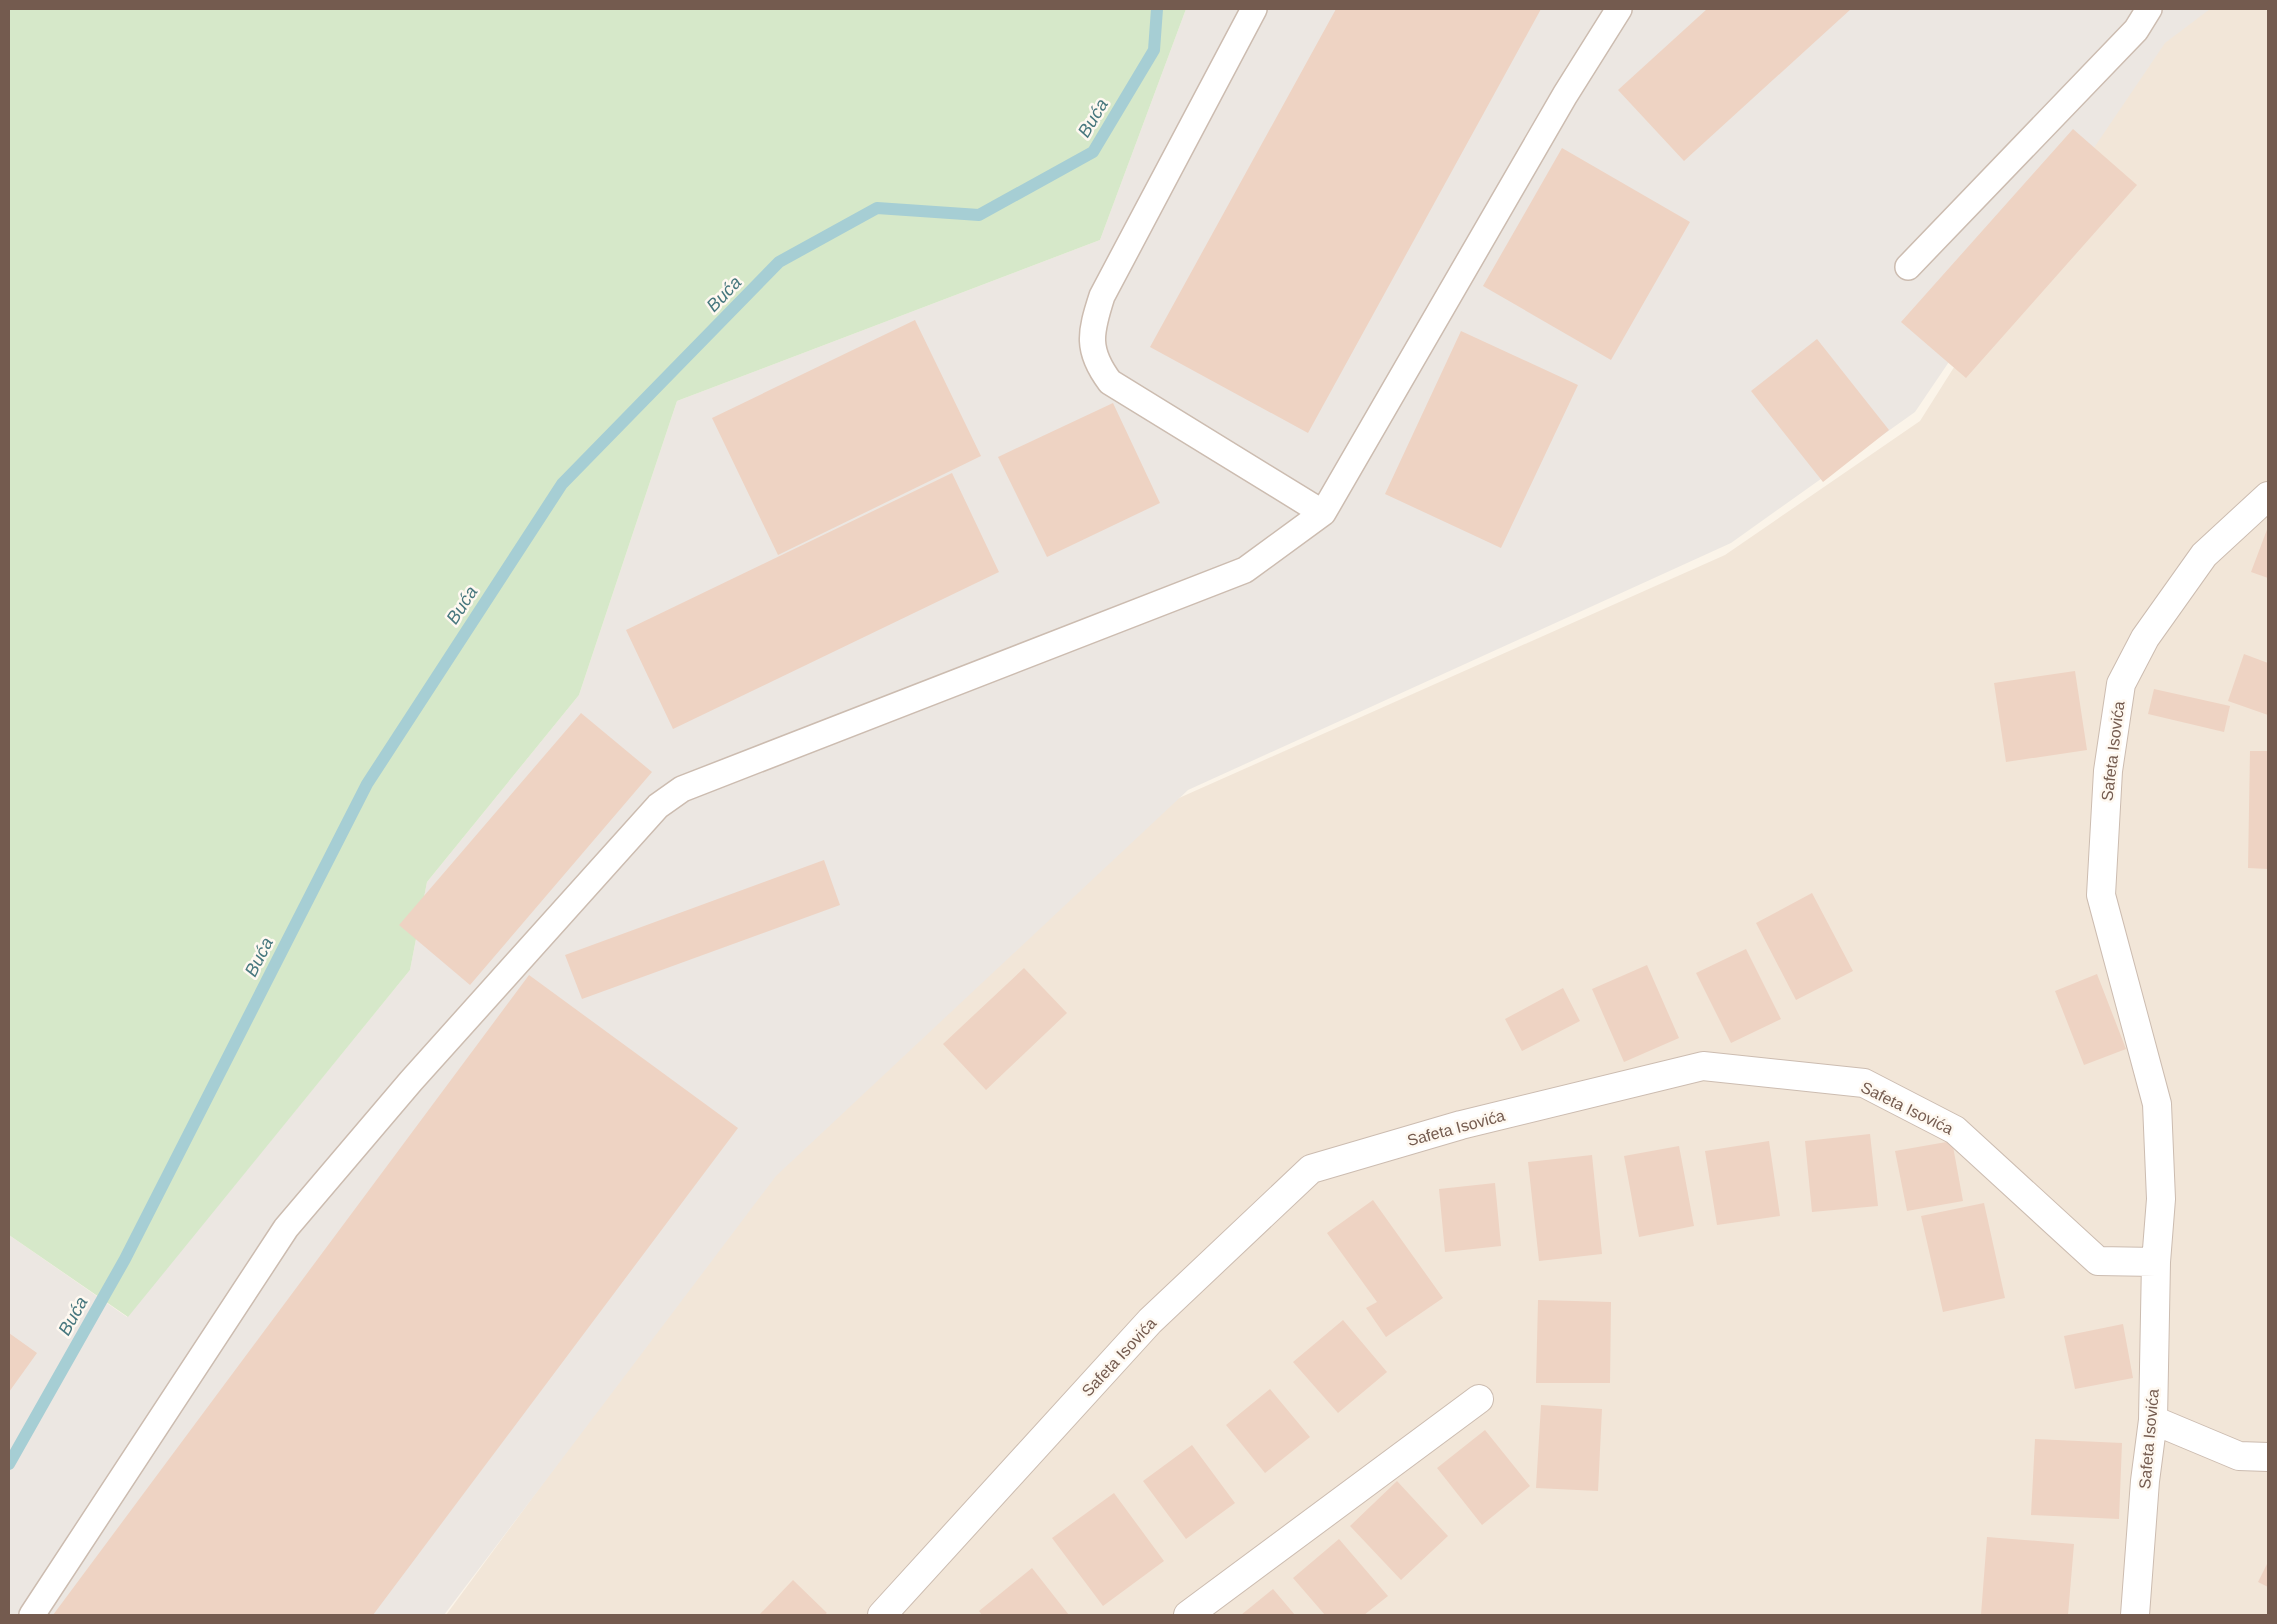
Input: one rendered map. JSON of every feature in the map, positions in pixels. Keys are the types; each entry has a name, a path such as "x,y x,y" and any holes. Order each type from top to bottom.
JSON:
{"street":[{"name":"Safeta Isovića","path":"2135,1615 2145,1481 2153,1420 2156,1262 2162,1199 2158,1104 2102,896 2108,771 2121,684 2145,638 2204,554 2268,496"},
{"name":"Safeta Isovića","path":"894,1611 1150,1322 1311,1169 1461,1125 1703,1066 1864,1084 1955,1130 2098,1261 2156,1262"},
{"path":"1188,1615 1479,1399"},
{"path":"2153,1420 2239,1456 2268,1457"}],"lane":[{"path":"1254,9 1102,296 1094,323 1092,345 1098,366 1110,382 1323,513"},
{"path":"32,1615 286,1228 411,1082 658,806 682,789 1245,570 1323,513 1565,95 1620,9"},
{"path":"1908,267 2136,30 2149,9"}],"shaded area":[{"path":"1186,9 2210,9 2165,43 1915,412 1731,543 1188,790 776,1176 444,1615 9,1615 9,1235 127,1317 410,970 427,882 579,695 677,401 1100,240"},
{"path":"2202,9 2268,9 2268,1615 446,1615 773,1171 1170,802 1725,555 1920,421 2161,40"}],"green space":[{"path":"9,9 1186,9 1100,240 677,401 579,695 427,882 410,970 128,1317 9,1235"}],"building":[{"path":"1336,9 1541,9 1308,433 1150,347"},
{"path":"1707,9 1851,9 1684,161 1618,90"},
{"path":"2073,129 2137,185 1966,378 1901,322"},
{"path":"1562,148 1690,222 1611,360 1483,286"},
{"path":"915,320 981,456 778,555 712,418"},
{"path":"1461,331 1578,385 1501,548 1385,494"},
{"path":"1817,339 1889,430 1823,482 1751,391"},
{"path":"1113,403 1160,503 1047,557 998,457"},
{"path":"952,473 999,572 673,729 626,630"},
{"path":"2268,527 2268,578 2251,572"},
{"path":"2244,654 2268,663 2268,715 2228,701"},
{"path":"2075,671 2087,750 2006,762 1994,683"},
{"path":"2154,689 2230,706 2224,732 2148,714"},
{"path":"581,713 652,772 470,985 399,925"},
{"path":"2250,751 2268,751 2268,869 2248,868"},
{"path":"824,860 840,905 582,999 565,955"},
{"path":"1812,893 1853,971 1796,1000 1756,923"},
{"path":"1746,949 1781,1019 1731,1043 1696,973"},
{"path":"1647,965 1679,1038 1624,1062 1592,989"},
{"path":"1024,968 1067,1013 986,1090 943,1044"},
{"path":"2097,974 2126,1049 2084,1065 2055,991"},
{"path":"529,975 738,1128 373,1615 53,1615"},
{"path":"1563,988 1580,1021 1522,1051 1505,1019"},
{"path":"1870,1134 1878,1206 1812,1212 1805,1141"},
{"path":"1769,1141 1780,1216 1717,1225 1705,1151"},
{"path":"1952,1141 1963,1201 1907,1211 1895,1151"},
{"path":"1679,1146 1694,1226 1639,1237 1624,1156"},
{"path":"1592,1155 1602,1254 1539,1261 1528,1162"},
{"path":"1495,1183 1501,1246 1445,1252 1439,1189"},
{"path":"1373,1200 1443,1298 1386,1337 1366,1308 1377,1302 1327,1233"},
{"path":"1984,1203 2005,1298 1943,1312 1921,1216"},
{"path":"1538,1300 1611,1302 1610,1383 1536,1383"},
{"path":"1343,1320 1387,1372 1338,1413 1293,1362"},
{"path":"2123,1324 2133,1378 2075,1389 2064,1336"},
{"path":"9,1333 37,1353 9,1392"},
{"path":"1270,1389 1310,1437 1265,1473 1226,1425"},
{"path":"1541,1405 1602,1409 1598,1491 1536,1488"},
{"path":"1485,1430 1530,1486 1482,1525 1437,1468"},
{"path":"2035,1439 2122,1443 2119,1519 2031,1515"},
{"path":"1192,1445 1235,1503 1186,1539 1143,1481"},
{"path":"1397,1481 1448,1536 1401,1580 1350,1526"},
{"path":"1114,1493 1164,1561 1103,1606 1052,1538"},
{"path":"1987,1537 2074,1544 2068,1615 1981,1615"},
{"path":"1339,1539 1388,1596 1364,1615 1325,1615 1293,1578"},
{"path":"2268,1562 2268,1587 2258,1582"},
{"path":"1032,1568 1069,1615 982,1615 979,1611"},
{"path":"793,1580 827,1613 824,1615 759,1615"},
{"path":"1273,1589 1295,1615 1241,1615"}],"waterway":[{"name":"Buća","path":"9,1464 125,1259 367,784 562,484 779,262 877,208 979,215 1093,152 1154,50 1157,9"}]}
